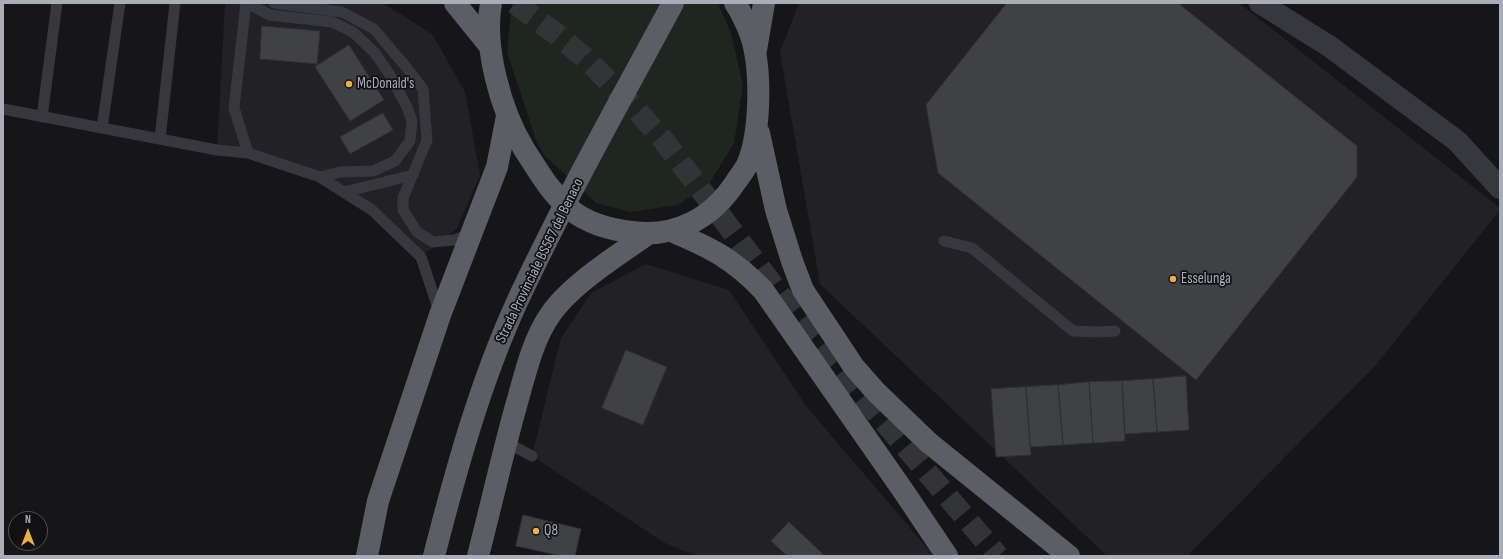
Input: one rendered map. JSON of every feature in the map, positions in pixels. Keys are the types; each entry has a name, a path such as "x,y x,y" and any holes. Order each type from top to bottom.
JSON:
{"highway":[{"path":"455,3 490,46"},
{"path":"491,3 488,18 490,46 507,116 543,180 571,210 586,220 623,231 648,234 671,231 702,218 720,202 732,188 746,166 752,150 757,124 758,81 755,55 750,33 735,3"},
{"name":"Strada Provinciale BS567 del Benaco","path":"434,556 445,512 479,399 500,342 517,302 594,148 673,3"},
{"path":"755,55 764,3"},
{"path":"367,556 378,501 440,314 497,167 507,116"},
{"path":"757,124 776,210 800,282 807,296 854,367 876,392 928,442 1069,556"},
{"path":"671,231 730,259 763,290 947,556"},
{"path":"478,556 523,380 535,345 550,314 569,293 604,265 648,234"}],"street":[{"path":"1260,3 1329,46 1457,141 1500,188"}],"lane":[{"path":"42,117 57,3"},
{"path":"102,128 120,3"},
{"path":"160,139 175,3"},
{"path":"248,153 234,108 247,3 270,15 332,22 353,32 375,53 390,75 407,107 412,121 410,141 395,161 373,171 340,172 320,177"},
{"path":"274,3 342,12 374,30 406,67 423,89 428,140 403,198 403,210 417,232 433,242 454,240 472,234"},
{"path":"3,109 217,150 248,153 320,177 372,210 421,257 440,314"},
{"path":"344,192 413,174"},
{"path":"944,241 972,248 1073,330 1100,332 1115,330"},
{"path":"506,442 532,456"}],"shaded area":[{"path":"225,3 378,3 386,5 432,34 465,92 480,175 457,228 421,257 372,210 320,177 217,150"},
{"path":"512,3 718,3 731,33 743,85 734,143 709,184 678,205 631,212 596,203 545,156 537,143 507,52"},
{"path":"799,3 1239,3 1500,208 1500,210 1375,366 1187,556 1107,556 820,284 780,52"},
{"path":"646,264 729,290 806,406 934,556 697,556 665,543 532,456 561,338 591,293"}],"building":[{"name":"Esselunga","path":"1007,3 1178,3 1357,146 1357,177 1196,380 938,173 926,105"},
{"path":"262,26 320,31 317,64 260,59"},
{"name":"McDonald's","path":"349,45 384,100 350,121 315,67"},
{"path":"383,113 393,130 350,154 340,137"},
{"path":"626,350 667,367 643,425 602,408"},
{"path":"1186,376 1189,430 1157,432 1153,379"},
{"path":"1153,379 1157,432 1125,434 1122,381"},
{"path":"1122,381 1125,441 1093,443 1089,382"},
{"path":"1089,382 1093,443 1063,445 1058,385"},
{"path":"1058,385 1063,445 1030,447 1026,387"},
{"path":"1026,387 1031,455 996,457 991,389"},
{"path":"523,515 581,529 575,556 561,556 516,546"},
{"path":"789,522 825,556 787,556 771,541"}],"tunnel":[{"path":"515,3 584,57 631,104 664,141 809,333 998,556"}],"place":[{"name":"McDonald's","path":"349,84"},
{"name":"Esselunga","path":"1173,279"},
{"name":"Q8","path":"536,531"}]}
